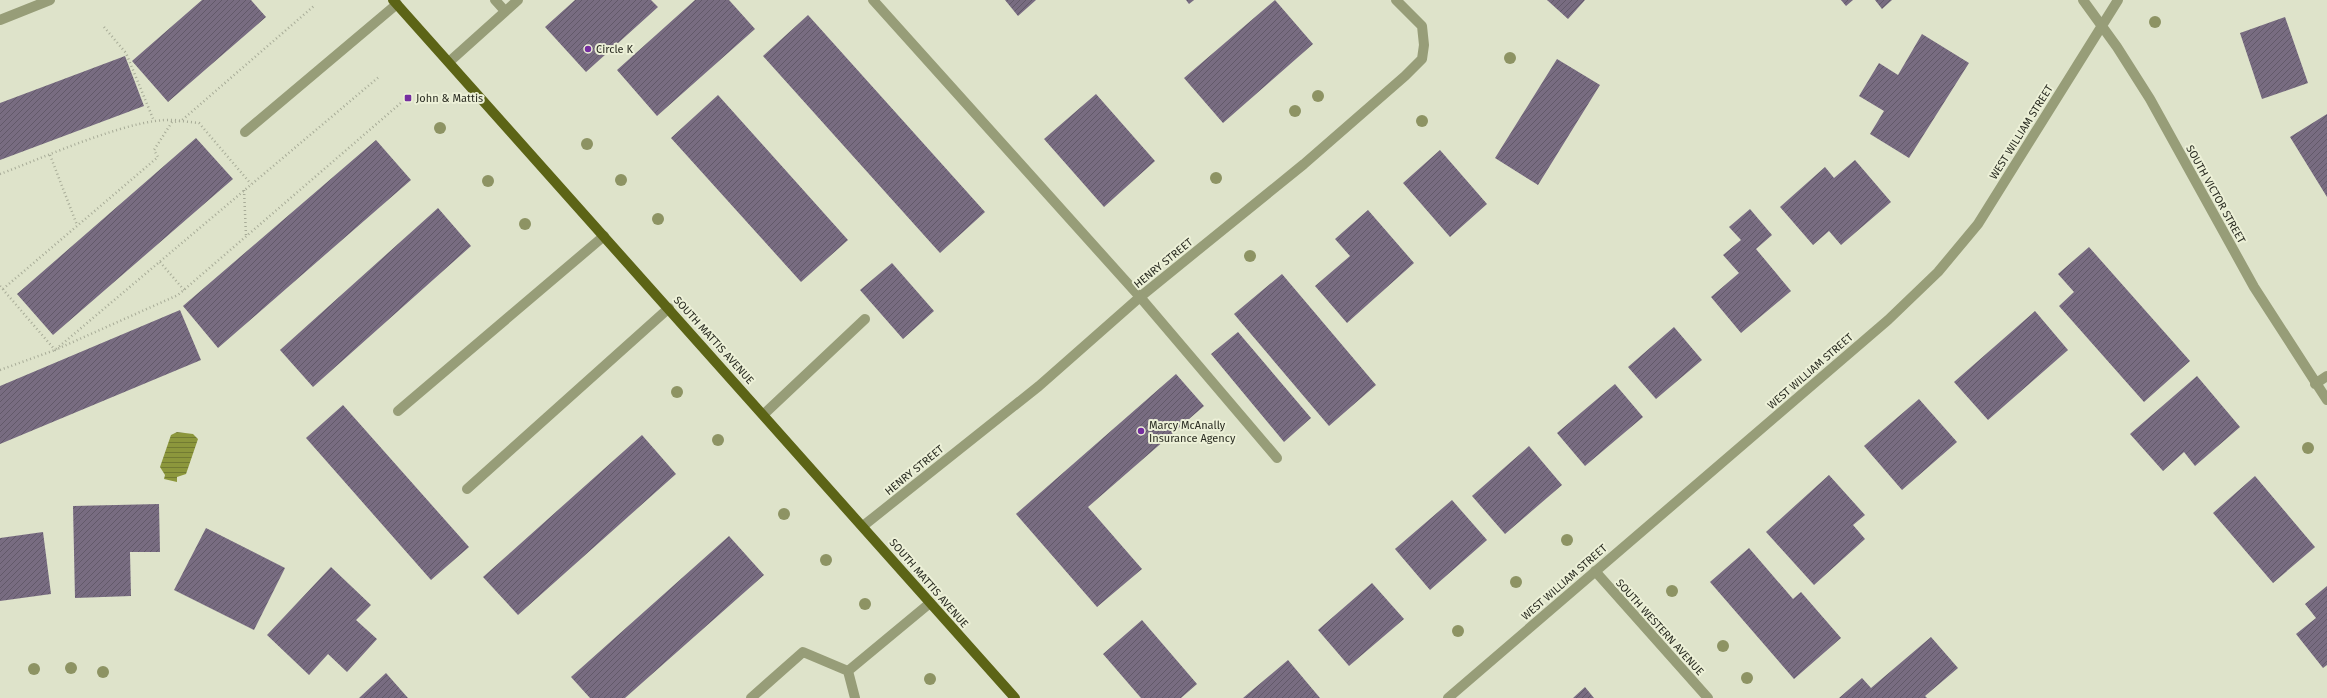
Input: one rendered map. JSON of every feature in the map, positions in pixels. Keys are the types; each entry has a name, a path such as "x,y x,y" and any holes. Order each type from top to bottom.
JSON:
{"main road":[{"name":"SOUTH MATTIS AVENUE","path":"395,2 764,414 1015,698"}],"street":[{"path":"0,20 50,0"},
{"path":"495,0 505,11"},
{"path":"449,62 518,0"},
{"path":"873,0 1140,297 1277,458"},
{"name":"HENRY STREET","path":"863,526 1038,386 1140,297 1304,164 1422,59 1424,45 1422,26 1396,0"},
{"name":"SOUTH VICTOR STREET","path":"2083,0 2102,25 2150,100 2254,287 2315,384 2327,400"},
{"name":"WEST WILLIAM STREET","path":"1448,698 1888,320 1938,272 1978,224 2118,0"},
{"path":"245,132 395,2"},
{"path":"398,410 604,236"},
{"path":"467,489 669,308"},
{"path":"764,414 865,319"},
{"path":"2315,384 2327,376"},
{"name":"SOUTH WESTERN AVENUE","path":"1595,571 1708,698"},
{"path":"848,671 930,603"},
{"path":"751,698 803,652 848,671"},
{"path":"848,671 855,698"}],"path":[{"path":"3,289 158,157 154,150 172,122 181,121 315,5"},
{"path":"104,27 126,52 154,121"},
{"path":"55,350 380,76"},
{"path":"0,370 55,350 178,295 402,102"},
{"path":"0,174 133,124 170,118 199,123 251,184"},
{"path":"50,155 77,225"},
{"path":"244,190 246,236"},
{"path":"160,262 184,290"},
{"path":"0,286 55,350"}],"shaded area":[{"path":"177,432 193,434 198,439 186,474 177,477 177,482 164,479 165,475 160,467 171,435"}],"building":[{"path":"202,0 251,0 266,17 168,102 132,61"},
{"name":"Circle K","path":"575,0 651,0 658,7 586,72 545,27"},
{"path":"695,0 729,0 755,29 657,116 617,70"},
{"path":"1005,0 1036,0 1018,16"},
{"path":"1186,0 1194,0 1189,4"},
{"path":"1275,0 1313,44 1223,123 1184,78"},
{"path":"1547,0 1585,0 1568,19"},
{"path":"1841,0 1853,0 1846,6"},
{"path":"1875,0 1892,0 1882,9"},
{"path":"808,15 985,212 940,253 763,56"},
{"path":"2285,17 2308,83 2262,99 2240,33"},
{"path":"1922,34 1969,63 1909,158 1870,134 1884,111 1859,96 1879,63 1898,75"},
{"path":"125,56 144,106 0,160 0,103"},
{"path":"1557,59 1600,85 1538,185 1495,158"},
{"path":"1096,94 1155,161 1104,207 1044,139"},
{"path":"718,95 848,240 801,282 671,138"},
{"path":"2327,114 2327,197 2290,137"},
{"path":"196,138 233,179 53,335 17,294"},
{"path":"376,140 411,180 218,348 183,306"},
{"path":"1440,150 1487,204 1450,237 1403,183"},
{"path":"1855,160 1891,202 1841,245 1829,231 1813,245 1780,207 1825,167 1834,178"},
{"path":"438,208 471,246 313,387 280,350"},
{"path":"1750,209 1772,235 1756,249 1791,291 1741,333 1711,297 1739,273 1723,255 1741,240 1729,227"},
{"path":"1368,210 1414,263 1347,323 1315,286 1350,256 1335,239"},
{"path":"2089,247 2190,361 2144,402 2059,306 2074,292 2058,274"},
{"path":"892,263 934,311 903,339 860,290"},
{"path":"1282,274 1376,385 1329,426 1234,314"},
{"path":"180,310 201,360 0,444 0,386"},
{"path":"2035,311 2068,350 1988,420 1954,382"},
{"path":"1674,327 1702,360 1656,399 1628,367"},
{"path":"1238,332 1311,418 1284,442 1211,354"},
{"path":"1176,374 1204,406 1088,507 1142,569 1097,607 1016,514"},
{"path":"2197,376 2240,427 2195,466 2184,452 2163,471 2130,434"},
{"path":"1615,384 1643,417 1585,466 1557,433"},
{"path":"1919,399 1957,442 1902,490 1864,446"},
{"path":"343,405 469,547 431,580 306,438"},
{"path":"642,435 676,474 518,615 483,577"},
{"path":"1529,446 1562,485 1505,534 1472,496"},
{"path":"1829,475 1865,515 1853,525 1865,539 1814,585 1766,532"},
{"path":"2255,476 2315,547 2273,583 2213,513"},
{"path":"1452,500 1487,540 1430,590 1395,549"},
{"path":"159,504 160,552 130,552 131,596 75,598 73,506"},
{"path":"206,528 285,568 254,630 174,590"},
{"path":"43,532 51,594 0,601 0,538"},
{"path":"729,536 764,575 625,698 590,698 571,677"},
{"path":"1749,548 1793,599 1801,592 1841,638 1794,679 1710,582"},
{"path":"331,567 371,605 356,620 377,639 347,672 328,654 309,675 267,635"},
{"path":"1372,583 1404,619 1349,666 1318,630"},
{"path":"2327,586 2327,665 2323,668 2296,634 2316,618 2305,604"},
{"path":"1142,620 1197,684 1181,698 1141,698 1103,654"},
{"path":"1931,637 1958,668 1925,696 1927,698 1839,698 1862,678 1871,688"},
{"path":"1288,660 1320,698 1243,698"},
{"path":"386,673 408,698 359,698"},
{"path":"1585,687 1594,698 1573,698"}],"place":[{"name":"Circle K","path":"588,49"},
{"name":"John & Mattis","path":"408,98"},
{"name":"Marcy McAnally Insurance Agency","path":"1141,431"}]}
